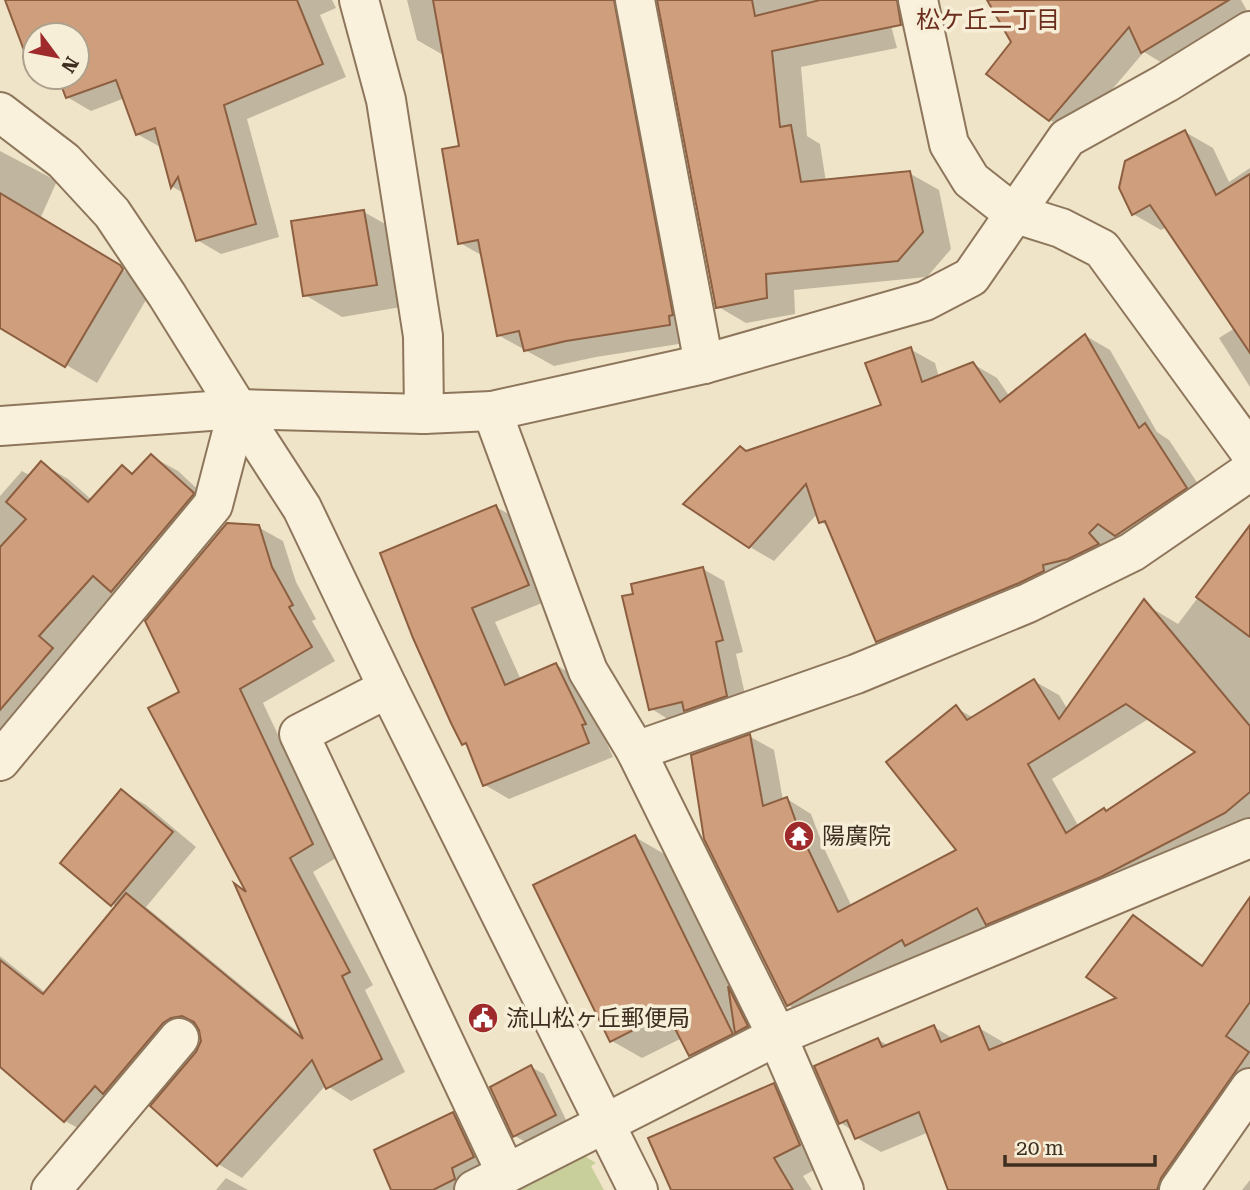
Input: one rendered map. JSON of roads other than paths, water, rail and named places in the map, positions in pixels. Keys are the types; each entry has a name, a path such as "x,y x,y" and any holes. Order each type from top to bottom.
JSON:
{"street":[{"path":"359,0 388,113 423,337 424,414"},
{"path":"635,0 704,364"},
{"path":"918,0 949,144 971,180 1013,213 1061,228 1102,249 1250,452"},
{"path":"0,426 238,409 424,414 492,411 704,364 925,301 971,277 1067,138 1166,83 1250,31"},
{"path":"0,112 64,161 113,213 302,508 388,688 638,1190"},
{"path":"0,761 213,505 238,409"},
{"path":"492,411 587,671 636,751 777,1036 844,1190"},
{"path":"636,751 856,674 1028,603 1132,552 1250,471"},
{"path":"388,688 299,734 490,1182 777,1036 1250,838"},
{"path":"51,1190 179,1038"},
{"path":"1180,1190 1250,1088"}],"place":[{"name":"陽廣院","path":"799,836"},
{"name":"流山松ヶ丘郵便局","path":"483,1018"}],"district":[{"name":"松ケ丘二丁目","path":"988,20"}]}
